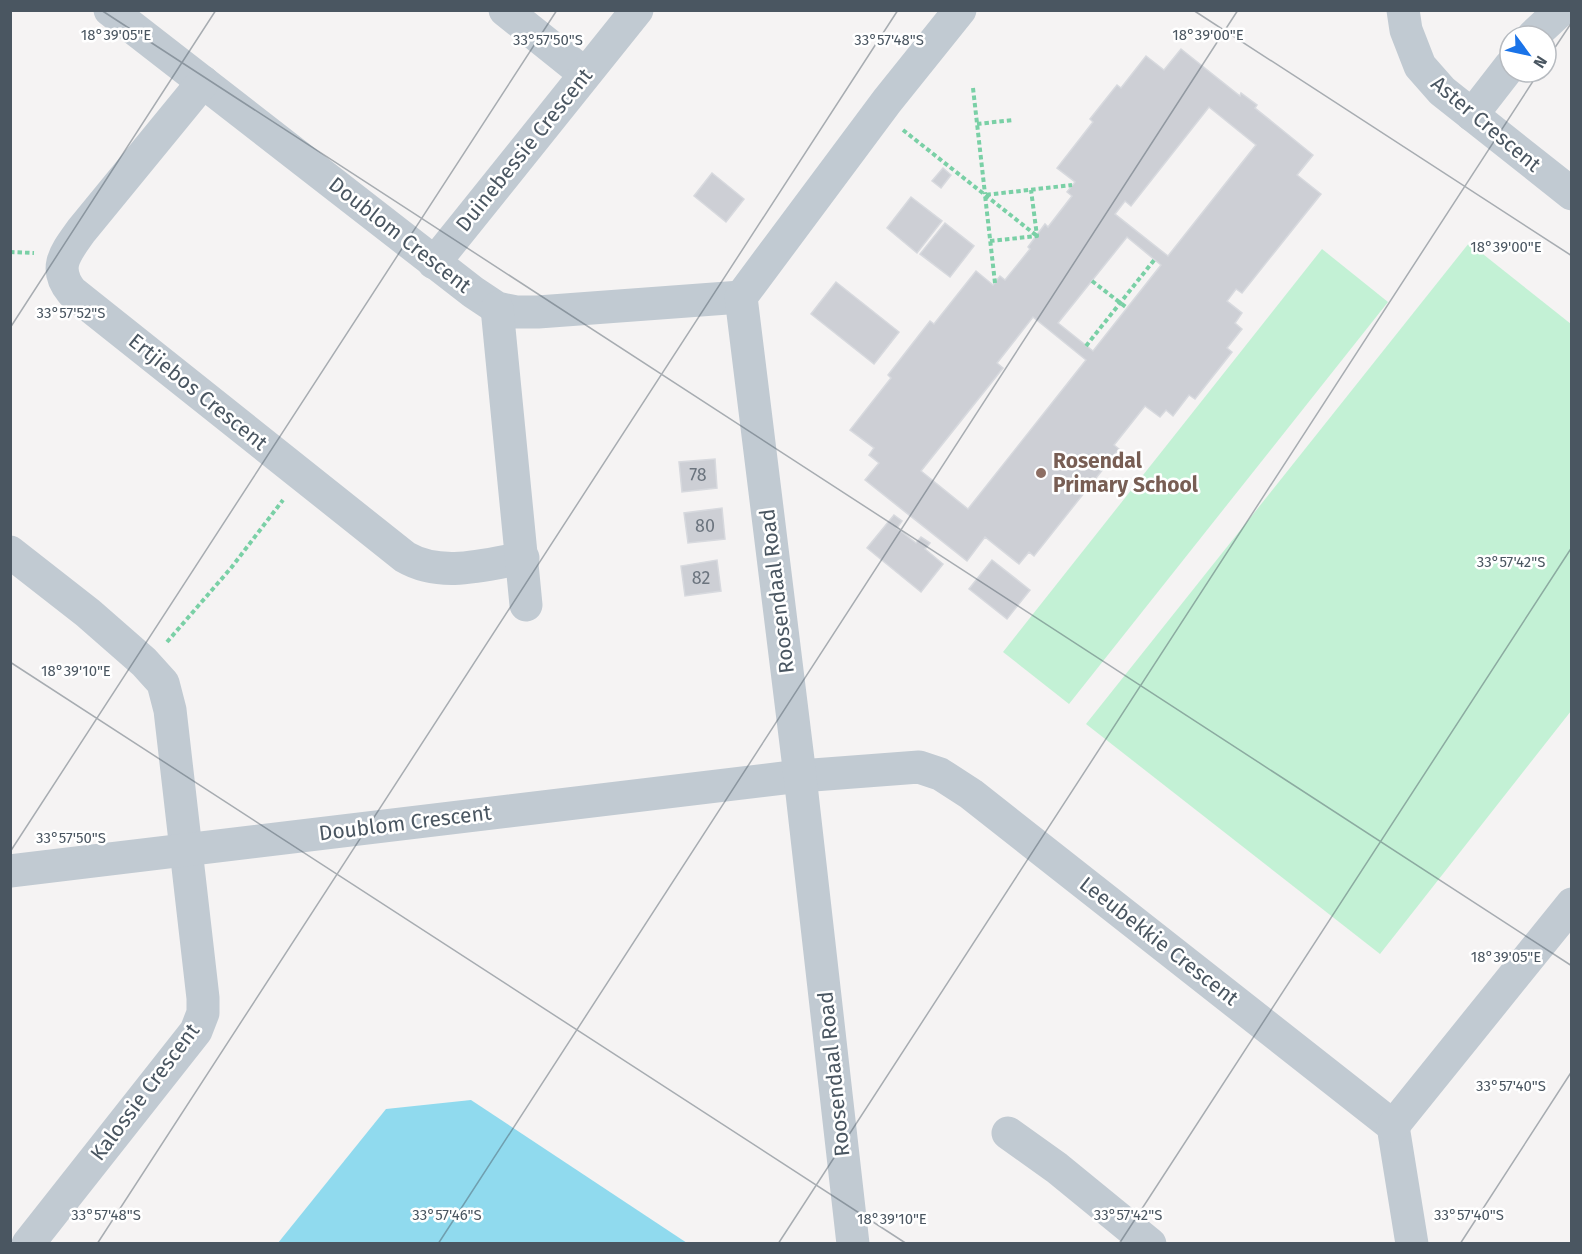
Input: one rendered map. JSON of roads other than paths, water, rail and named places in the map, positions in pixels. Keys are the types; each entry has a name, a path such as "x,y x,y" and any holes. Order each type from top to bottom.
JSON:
{"street":[{"name":"Doublom Crescent","path":"110,10 434,262 497,308 516,312 538,312 741,297"},
{"path":"505,10 585,74"},
{"name":"Duinebessie Crescent","path":"434,262 637,10"},
{"path":"741,297 887,101 960,10"},
{"name":"Aster Crescent","path":"1403,10 1406,30 1420,66 1442,91 1572,194"},
{"path":"1546,24 1561,10"},
{"path":"1472,115 1498,81"},
{"name":"Ertjiebos Crescent","path":"203,82 81,231 64,255 63,279 72,292 405,557 417,564 447,569 523,558"},
{"name":"Roosendaal Road","path":"741,297 800,776 853,1244"},
{"path":"497,308 526,605"},
{"name":"Kalossie Crescent","path":"10,552 88,613 144,662 163,683 168,697 202,979 203,1014 191,1038 28,1244"},
{"name":"Leeubekkie Crescent","path":"800,776 919,767 940,774 956,783 1393,1126"},
{"name":"Doublom Crescent","path":"11,871 800,776"},
{"path":"1412,1244 1393,1126 1572,904"},
{"path":"1008,1133 1057,1168 1150,1244"}],"water":[{"path":"471,1100 687,1243 278,1243 386,1109"}],"place":[{"name":"Rosendal Primary School","path":"1041,473"}]}
